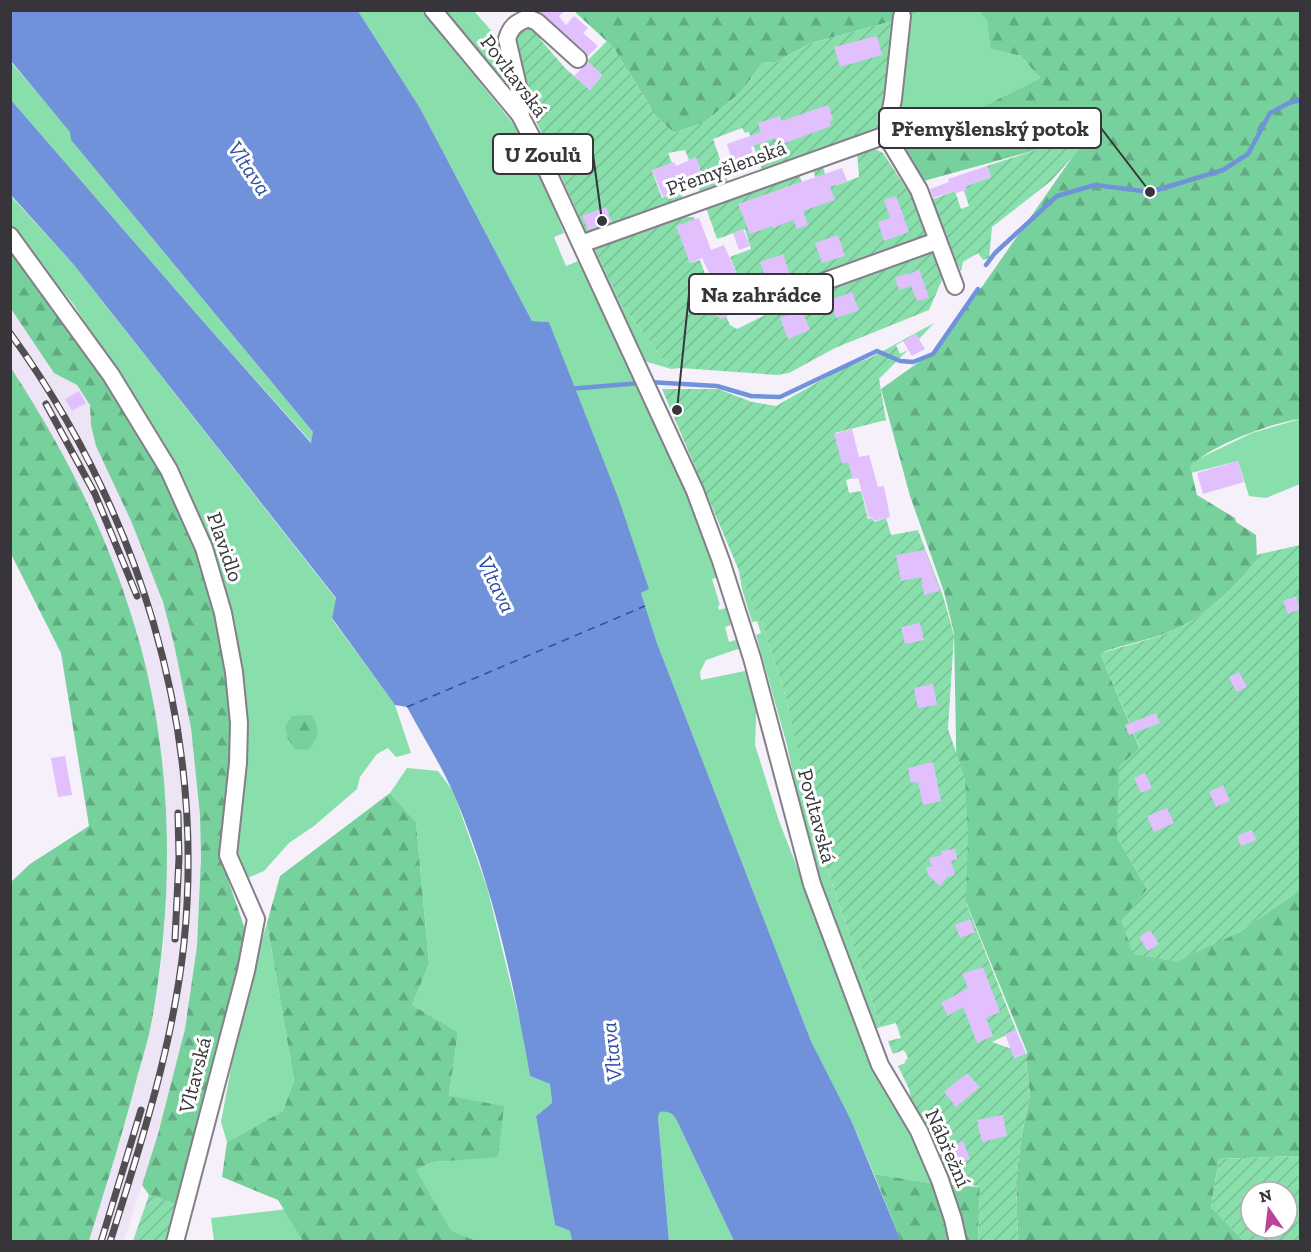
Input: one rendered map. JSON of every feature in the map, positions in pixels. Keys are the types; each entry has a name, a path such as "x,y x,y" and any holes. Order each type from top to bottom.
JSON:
{"street":[{"name":"Povltavská","path":"433,10 521,116 695,491 722,561 752,658 812,884 886,1077"},
{"path":"902,16 893,99 885,135 919,190 955,286"},
{"path":"521,116 520,95 507,39 515,23 528,18 537,22 578,59"},
{"name":"Přemyšlenská","path":"581,244 885,135"},
{"name":"Plavidlo","path":"10,236 111,375 169,470 204,548 223,613 234,672 239,723 238,763 228,855 256,919"},
{"path":"770,301 937,241"},
{"name":"Vltavská","path":"175,1242 246,971 256,919"},
{"name":"Nábřežní","path":"886,1077 919,1131 940,1180 958,1242"}],"shaded area":[{"path":"10,309 54,373 77,385 90,405 91,425 149,562 163,602 191,728 200,815 201,858 197,946 185,1029 158,1134 124,1241 89,1241 125,1125 152,1023 164,943 166,816 158,733 131,612 117,574 85,499 66,462 11,368"}],"green space":[{"path":"358,11 422,11 520,132 564,233 554,237 566,266 578,261 690,490 722,576 712,579 720,605 719,610 726,608 731,625 725,627 729,642 739,639 741,648 706,660 700,672 701,680 750,670 757,692 755,745 779,821 837,969 853,1021 887,1093 915,1138 937,1184 874,1174 851,1120 811,1041 657,643 641,593 648,589 549,322 532,321 420,108"},
{"path":"443,11 474,11 504,45 512,98"},
{"path":"574,11 921,11 908,17 811,43 774,63 763,62 741,92 705,122 674,133 656,116 613,47"},
{"path":"921,11 979,11 987,19 990,49 1021,56 1040,78 900,148 891,129 908,17"},
{"path":"979,11 1300,11 1300,419 1273,425 1242,436 1212,450 1190,466 1197,495 1235,518 1236,522 1256,535 1257,560 1220,599 1187,623 1158,636 1100,653 1140,749 1117,837 1147,889 1238,933 1300,890 1300,1156 1219,1159 1211,1207 1239,1236 1239,1240 1244,1241 1018,1241 1016,1181 1021,1139 1030,1095 1027,1052 966,902 957,793 954,633 944,592 910,496 881,389 940,347 1087,136 920,182 900,148 1040,78 1021,56 990,49 987,20"},
{"path":"896,20 883,128 763,173 749,132 745,133 742,128 713,139 729,185 701,195 698,186 705,183 696,158 689,160 685,150 668,153 672,163 652,171 662,198 680,191 684,201 588,236 526,99 514,33 526,25 543,32 540,39 565,68 590,90 602,75 587,61 607,41 656,116 674,133 705,122 741,92 763,62 774,63 811,43"},
{"path":"10,61 71,132 71,140 313,432 312,443 11,100"},
{"path":"1073,138 1081,147 1051,181 992,227 989,258 983,260 978,253 963,262 961,271 951,252 931,200 955,191 961,209 969,206 964,191 966,186 991,177 987,166"},
{"path":"873,148 883,153 908,191 911,190 945,277 929,310 835,348 789,373 777,375 671,369 622,306 593,246 673,217 694,217 695,220 677,227 690,263 700,260 709,285 730,325 737,329 767,314 756,283 724,297 721,295 742,286 730,257 751,249 745,229 717,239 705,205 798,172 802,182 784,188 822,197 812,167 822,163 825,174 837,185 859,177 857,151"},
{"path":"10,195 74,265 336,599 332,619 395,705 411,753 396,757 388,748 377,754 360,777 357,789 314,826 289,843 264,871 243,880 233,854 211,553 183,481 74,305 11,229"},
{"path":"10,242 32,269 162,465 209,571 234,697 231,800 223,865 247,935 208,1107 176,1204 149,1195 142,1185 158,1134 185,1029 197,946 201,858 200,815 191,728 163,602 132,523 96,446 91,425 90,405 77,385 54,373 11,309"},
{"path":"593,246 622,306 671,369 644,361 590,249"},
{"path":"934,323 919,339 916,334 896,345 900,354 908,350 879,379 886,420 835,433 842,461 848,460 853,478 846,480 849,493 861,491 868,519 872,518 874,522 886,518 891,535 918,530 943,596 954,635 948,729 965,778 968,834 966,903 1016,1030 992,1042 1012,1049 1014,1058 1027,1053 1030,1095 1021,1139 1016,1181 1018,1241 978,1241 980,1187 947,1178 912,1106 909,1089 898,1066 905,1063 908,1058 904,1050 893,1054 888,1041 901,1038 896,1023 881,1027 824,865 786,698 765,632 662,389 718,389 752,402 776,406 839,370 872,357"},
{"path":"11,368 63,455 107,547 130,611 144,661 155,711 162,763 167,866 160,969 148,1040 89,1241 11,1241 11,882 30,864 89,826 61,653 11,554"},
{"path":"1300,419 1300,484 1266,498 1249,496 1238,461 1191,473 1190,466 1196,460 1252,433"},
{"path":"1300,545 1300,890 1238,933 1176,962 1133,954 1121,920 1147,889 1117,837 1119,766 1140,748 1100,653 1176,629 1210,608 1240,580 1257,560 1256,555"},
{"path":"738,566 765,632 786,698 826,866 881,1027 871,1030 814,870 787,745 756,635 761,633 757,621 752,622"},
{"path":"312,715 317,730 314,742 307,750 295,749 287,737 285,726 292,716"},
{"path":"407,768 438,771 453,791 487,887 521,1026 530,1076 550,1084 552,1103 536,1116 555,1225 570,1231 572,1241 214,1241 211,1218 321,1205 433,1162 448,1161 449,1096 458,1032 412,1005 429,964 416,822 390,793"},
{"path":"390,793 416,822 429,964 412,1005 458,1032 449,1096 504,1106 498,1157 433,1162 416,1170 451,1231 476,1241 303,1241 278,1200 222,1177 227,1142 283,1111 294,1080 267,923 280,876"},
{"path":"267,923 294,1080 283,1111 227,1142 221,1122 244,998"},
{"path":"667,1111 673,1114 677,1121 734,1241 669,1241 658,1117 660,1112"},
{"path":"1300,1156 1300,1241 1243,1240 1299,1240 1299,1180 1239,1180 1239,1236 1211,1207 1219,1159"},
{"path":"874,1174 937,1184 980,1187 978,1241 901,1241"},
{"path":"149,1195 176,1204 167,1241 133,1241"}],"water":[{"name":"Vltava","path":"11,10 358,11 420,108 532,321 549,322 619,500 649,589 641,593 657,643 811,1041 851,1120 901,1241 734,1241 677,1121 672,1114 666,1112 660,1112 658,1117 669,1241 572,1241 570,1231 555,1225 536,1116 552,1103 550,1084 530,1076 500,932 490,896 467,826 448,781 407,707 395,705 332,618 336,598 74,265 11,195 11,100 311,443 313,432 71,140 70,132 11,61"}],"building":[{"path":"538,10 566,10 559,16 566,25 574,16 588,28 583,33 598,46 588,56"},
{"path":"877,36 882,55 840,67 834,47"},
{"path":"588,62 602,75 590,90 574,76"},
{"path":"828,105 833,119 830,122 831,126 780,145 775,138 751,147 753,154 732,161 727,144 761,132 758,123 780,116 782,121"},
{"path":"696,157 704,181 663,197 652,170 674,162 676,166"},
{"path":"987,166 991,177 966,186 967,190 933,198 930,189 949,182 948,179"},
{"path":"842,168 847,181 830,187 835,200 803,211 808,225 797,229 793,220 750,234 738,204"},
{"path":"896,196 909,232 884,241 878,222 890,218 884,200"},
{"path":"606,207 612,222 588,230 582,216"},
{"path":"699,218 711,250 724,245 745,293 755,288 759,300 721,319 716,316 711,305 718,302 708,278 711,277 702,258 690,263 676,226"},
{"path":"743,229 750,246 739,250 733,233"},
{"path":"838,235 845,256 822,263 815,243"},
{"path":"783,254 790,275 767,283 760,262"},
{"path":"919,269 929,298 917,301 911,286 899,290 895,278"},
{"path":"852,292 859,310 836,318 830,300"},
{"path":"802,310 810,330 788,339 780,318"},
{"path":"916,334 925,349 912,356 903,341"},
{"path":"79,391 86,403 72,411 65,399"},
{"path":"852,429 859,457 869,455 878,487 884,486 890,517 874,521 872,517 869,518 858,478 853,479 848,462 842,464 834,434"},
{"path":"1238,461 1244,482 1203,494 1197,473"},
{"path":"925,550 940,591 924,595 921,577 901,581 896,555"},
{"path":"1296,596 1300,609 1288,614 1283,601"},
{"path":"920,623 924,640 905,644 901,627"},
{"path":"1239,672 1247,687 1236,692 1229,677"},
{"path":"933,684 937,705 918,708 914,688"},
{"path":"1156,713 1160,723 1129,735 1125,725"},
{"path":"65,756 72,795 58,797 51,758"},
{"path":"933,762 941,801 923,805 918,782 911,783 908,768"},
{"path":"1145,773 1152,788 1141,793 1134,778"},
{"path":"1223,785 1230,801 1216,807 1209,792"},
{"path":"1167,808 1174,823 1154,832 1147,816"},
{"path":"1252,830 1256,840 1241,846 1237,836"},
{"path":"955,849 957,859 951,861 955,875 947,877 940,886 928,875 926,867 932,867 929,858 942,855 941,851"},
{"path":"970,919 975,932 960,938 955,925"},
{"path":"1150,930 1159,944 1148,951 1139,937"},
{"path":"983,967 1000,1012 986,1018 993,1036 977,1043 963,1007 948,1016 941,1003 968,988 962,974"},
{"path":"1016,1030 1026,1053 1014,1058 1005,1034"},
{"path":"967,1073 980,1087 956,1107 944,1092"},
{"path":"1003,1115 1007,1136 982,1142 977,1120"},
{"path":"963,1141 970,1159 958,1163 951,1146"}],"waterway":[{"path":"986,265 995,253 1057,196 1095,185 1150,192 1223,170 1248,154 1270,113 1300,100"},
{"path":"649,382 717,386 751,396 780,397 877,351 900,361 913,362 933,354 978,289"},
{"path":"568,389 641,383"}],"ferry route":[{"path":"407,707 645,606"}],"railway":[{"path":"10,333 55,401 94,472 127,546 153,623 172,701 184,781 188,861 184,943 179,981 155,1094 110,1242"},
{"path":"46,404 95,494 137,596"},
{"path":"175,939 179,858 178,813"},
{"path":"101,1242 141,1110"}],"place":[{"name":"Přemyšlenský potok","path":"1150,192"},
{"name":"U Zoulů","path":"602,221"},
{"name":"Na zahrádce","path":"677,410"}]}
